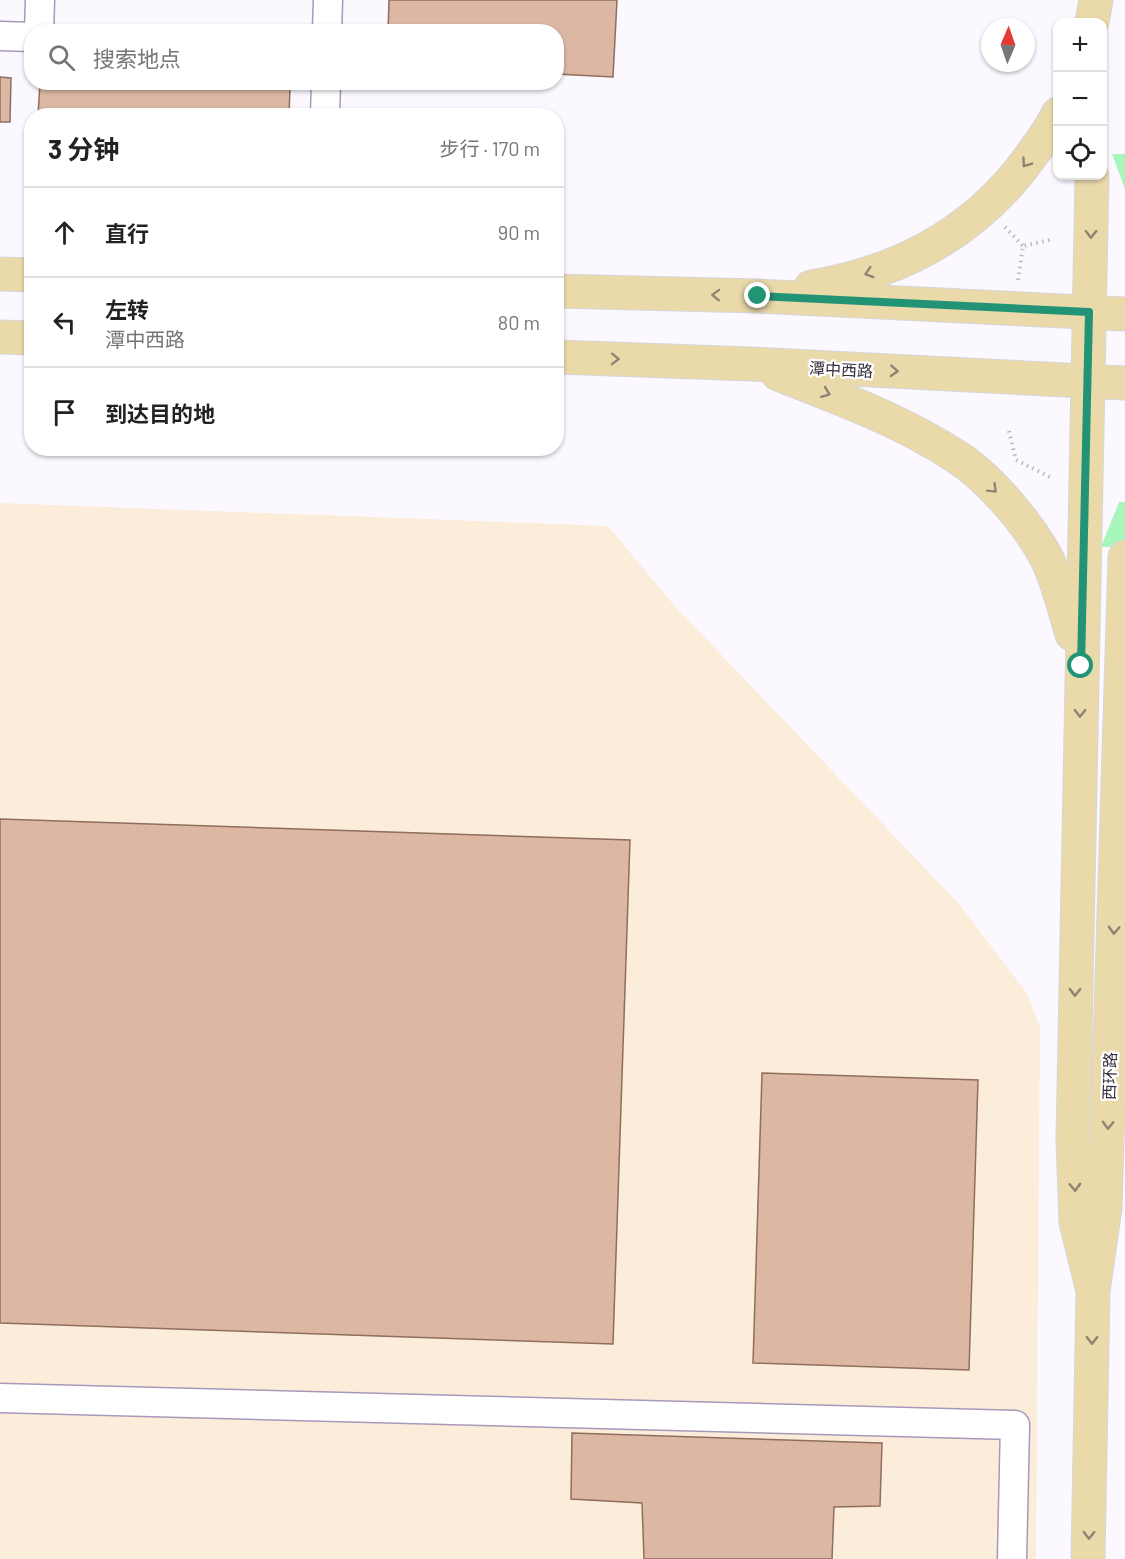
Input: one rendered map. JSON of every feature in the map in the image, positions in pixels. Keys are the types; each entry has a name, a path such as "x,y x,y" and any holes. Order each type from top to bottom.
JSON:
{"main road":[{"path":"758,296 834,284 892,266 946,239 987,208 1019,173 1053,124"},
{"path":"1092,180 1073,1139 1076,1222 1093,1291"},
{"path":"0,274 24,275"},
{"path":"564,291 758,296 1125,314"},
{"path":"0,337 24,338"},
{"name":"潭中西路","path":"564,357 752,364 1125,383"},
{"path":"752,364 911,430 960,458 989,484 1019,516 1043,549 1061,597 1081,666"},
{"name":"西环路","path":"1088,1559 1093,1291 1105,1208 1125,556"}],"street":[{"path":"39,24 40,0"},
{"path":"327,24 328,0"},
{"path":"0,36 24,37"},
{"path":"325,108 326,90"},
{"path":"0,1398 1015,1425 1012,1559"}],"path":[{"path":"1005,227 1023,246"},
{"path":"1023,246 1054,239"},
{"path":"1017,280 1023,246"},
{"path":"1009,431 1016,460 1050,477"}],"shaded area":[{"path":"0,503 608,526 673,604 960,905 1026,992 1040,1026 1036,1559 0,1559"}],"green space":[{"path":"1112,154 1125,154 1125,189"},
{"path":"1119,502 1125,502 1125,547 1101,547"}],"building":[{"path":"389,0 617,0 613,77 564,74 564,24 388,24"},
{"path":"0,77 11,78 10,122 0,122"},
{"path":"40,90 290,90 289,108 38,108"},
{"path":"0,819 630,840 613,1344 0,1323"},
{"path":"762,1073 978,1080 969,1370 753,1363"},
{"path":"572,1433 882,1443 880,1506 834,1507 832,1559 644,1559 642,1503 571,1499"}],"route":[{"path":"758,296 1089,312 1081,666"}]}
